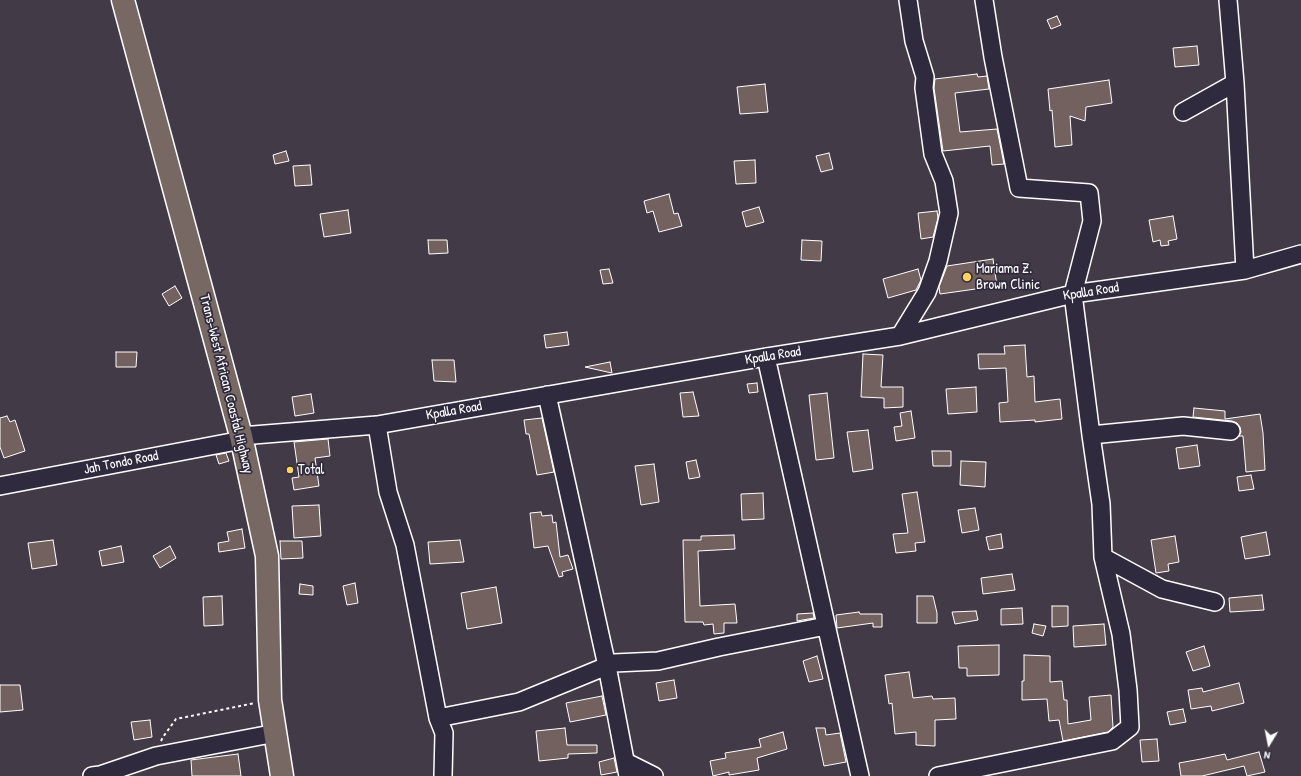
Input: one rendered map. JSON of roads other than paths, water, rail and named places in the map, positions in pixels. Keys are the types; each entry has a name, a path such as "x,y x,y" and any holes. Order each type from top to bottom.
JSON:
{"highway":[{"name":"Trans-West African Coastal Highway","path":"123,0 242,438 267,556 270,700 282,776"}],"street":[{"path":"900,336 927,292 938,261 949,213 944,181 933,154 924,88 925,77 914,41 908,0"},
{"path":"938,776 1112,741 1130,727 1128,690 1121,634 1103,557 1101,504 1073,294 1092,221 1089,193 1019,188 993,57 984,0"},
{"path":"1228,0 1235,83 1245,270"},
{"path":"1183,112 1235,83"},
{"name":"Kpalla Road","path":"242,438 377,425 766,357 900,336 1073,294 1245,270 1301,254"},
{"path":"766,357 860,776"},
{"path":"547,395 607,666 627,769 654,776"},
{"path":"377,425 388,492 405,545 438,718 444,733 443,776"},
{"path":"1091,435 1183,426 1231,431"},
{"name":"Jah Tondo Road","path":"0,486 242,438"},
{"path":"1103,557 1162,589 1215,602"},
{"path":"438,718 519,702 614,663 658,662 720,647 826,626"},
{"path":"92,776 100,775 156,756 276,733"}],"place":[{"name":"Mariama Z. Brown Clinic","path":"967,277"},
{"name":"Total","path":"290,470"}]}
